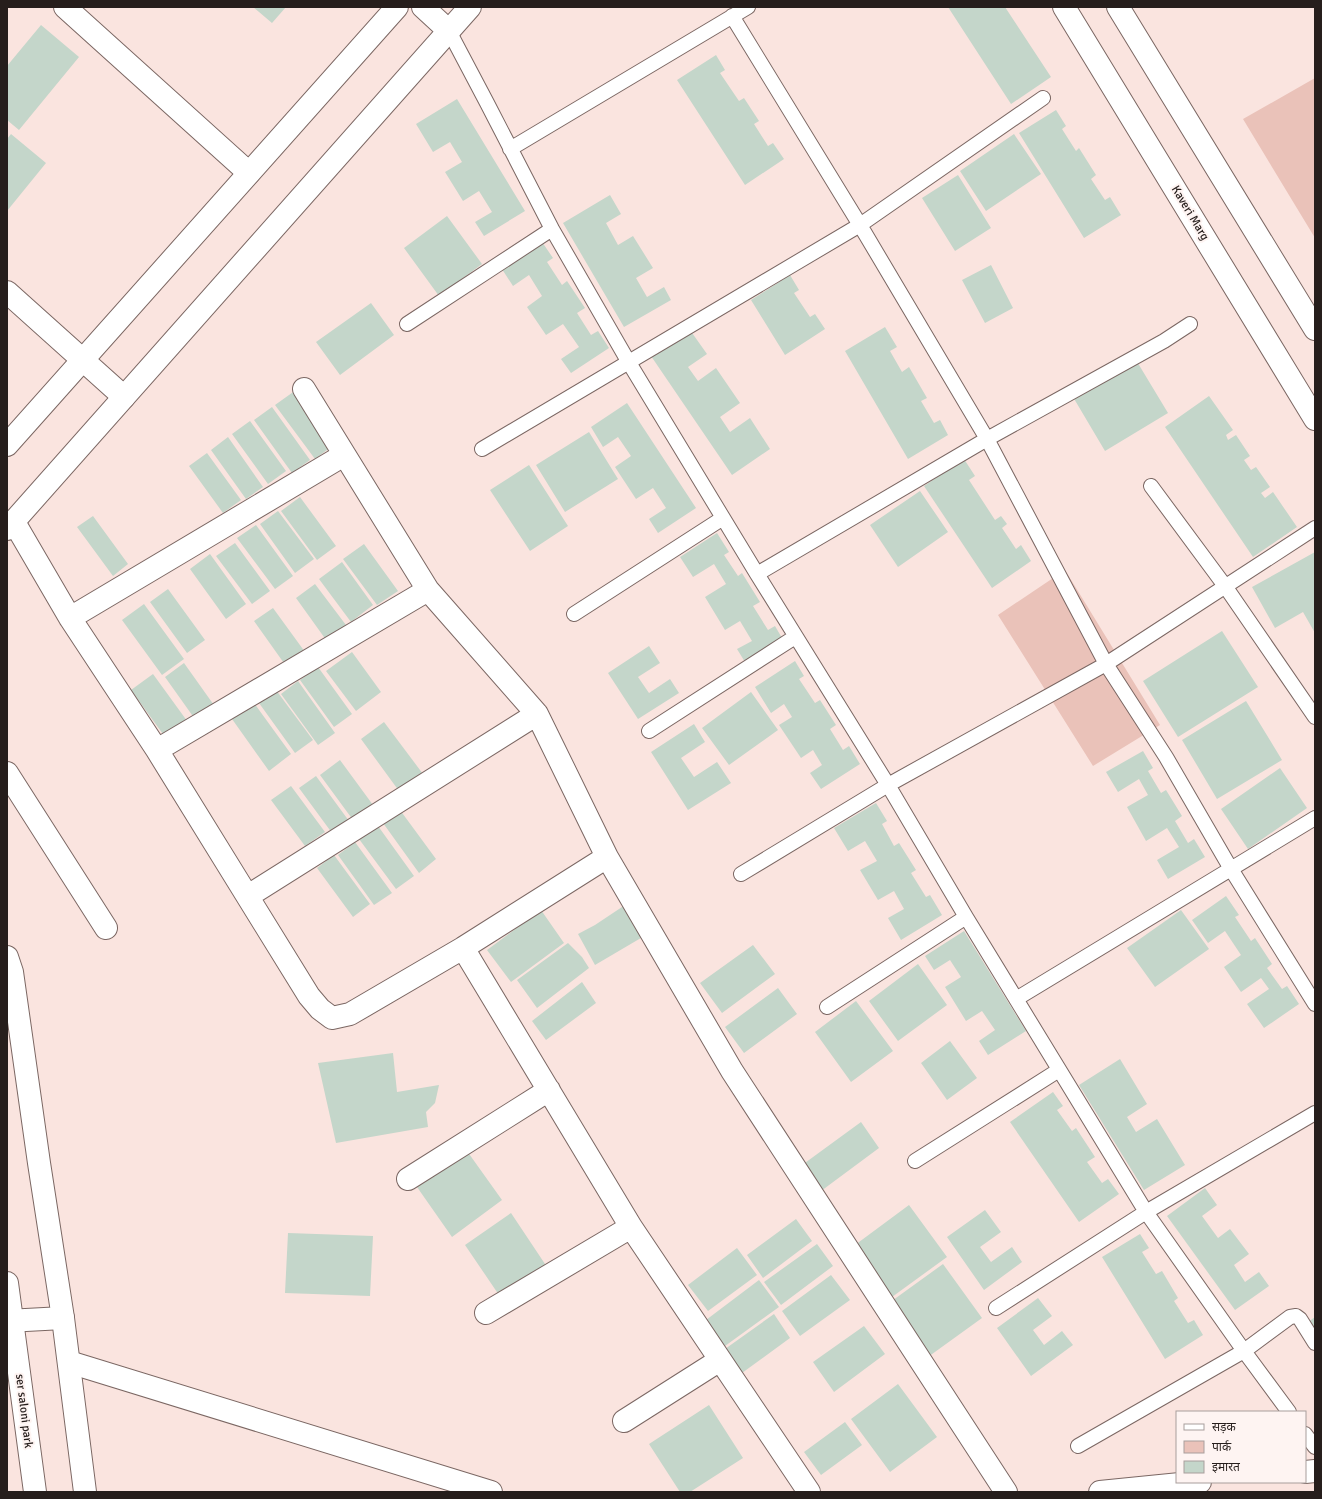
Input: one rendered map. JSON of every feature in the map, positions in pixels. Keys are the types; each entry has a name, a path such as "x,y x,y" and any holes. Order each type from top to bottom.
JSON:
{"street":[{"path":"65,7 249,173"},
{"path":"7,445 397,7"},
{"path":"423,7 449,31"},
{"path":"470,7 10,525 157,750 309,996 320,1009 332,1018 350,1014 463,948 607,857"},
{"name":"Kaveri Marg","path":"1064,7 1315,418"},
{"path":"1118,7 1315,328"},
{"path":"7,292 124,397"},
{"path":"304,389 428,590 537,714 607,857 732,1071 1006,1492"},
{"path":"70,618 344,455"},
{"path":"157,750 428,590"},
{"path":"248,896 537,714"},
{"path":"7,773 106,928"},
{"path":"463,948 631,1227 809,1492"},
{"path":"7,957 12,972 63,1318 85,1492"},
{"path":"408,1179 549,1090"},
{"path":"486,1312 631,1227"},
{"name":"ser saloni park","path":"7,1283 10,1321 35,1492"},
{"path":"10,1321 63,1318"},
{"path":"624,1421 720,1360"},
{"path":"69,1362 491,1492"},
{"path":"1100,1492 1190,1483"}],"lane":[{"path":"510,149 748,7"},
{"path":"732,16 860,225 987,439 1106,664 1166,757 1231,869 1315,1004"},
{"path":"449,31 552,229 628,362 888,785 966,917 1146,1212 1288,1411"},
{"path":"482,449 860,225 1043,98"},
{"path":"407,324 552,229"},
{"path":"757,574 987,439 1164,341 1190,324"},
{"path":"1151,486 1226,586 1315,717"},
{"path":"574,614 723,518"},
{"path":"741,874 888,785 1106,664 1315,528"},
{"path":"649,731 796,637"},
{"path":"1016,999 1315,818"},
{"path":"827,1007 966,917"},
{"path":"915,1161 1059,1070"},
{"path":"996,1308 1146,1212 1315,1113"},
{"path":"1078,1446 1244,1351 1290,1317 1296,1316 1300,1319 1315,1343"},
{"path":"1306,1435 1315,1447"}],"green space":[{"path":"1315,78 1315,238 1243,119"},
{"path":"1065,570 1160,725 1093,766 998,615"}],"building":[{"path":"253,7 286,7 272,23"},
{"path":"948,7 1005,7 1051,77 1011,104"},
{"path":"41,25 79,57 19,130 7,120 7,66"},
{"path":"716,55 725,70 720,73 739,101 744,98 759,121 754,124 768,146 773,143 784,159 745,185 677,80"},
{"path":"457,99 525,211 484,236 475,222 492,212 479,191 463,201 445,172 462,162 450,142 433,152 416,124"},
{"path":"1056,110 1066,126 1062,129 1076,151 1079,148 1096,175 1091,179 1105,200 1110,197 1121,215 1084,238 1019,133"},
{"path":"11,134 46,163 7,211 7,139"},
{"path":"1014,134 1041,174 986,211 960,171"},
{"path":"958,175 991,228 955,251 922,198"},
{"path":"610,195 621,214 606,223 618,245 633,236 653,268 636,278 647,297 664,287 671,300 624,327 563,223"},
{"path":"447,216 482,264 439,296 404,248"},
{"path":"540,239 553,258 547,262 562,285 567,281 585,308 577,313 591,335 598,331 609,348 571,373 561,359 579,347 563,324 546,335 527,307 542,296 529,275 513,286 500,266"},
{"path":"991,265 1013,308 985,323 962,280"},
{"path":"790,275 799,290 794,293 810,317 815,314 825,329 785,355 751,300"},
{"path":"371,303 394,335 340,375 316,342"},
{"path":"885,327 897,347 890,351 902,372 909,367 927,398 921,401 934,423 940,420 948,435 908,459 845,351"},
{"path":"690,330 707,354 688,367 698,381 716,368 740,403 720,417 730,432 750,418 770,449 732,475 651,356"},
{"path":"1136,360 1168,413 1105,451 1073,397"},
{"path":"296,390 335,444 315,459 275,405"},
{"path":"1209,396 1233,430 1226,435 1228,440 1236,435 1250,456 1244,460 1251,470 1256,467 1270,487 1261,493 1265,498 1273,492 1297,527 1253,557 1165,427"},
{"path":"627,403 696,508 658,533 649,519 666,508 653,488 636,499 615,467 631,456 618,437 603,447 591,427"},
{"path":"272,407 310,460 292,473 254,420"},
{"path":"250,421 286,471 268,484 232,434"},
{"path":"589,432 618,479 565,512 536,465"},
{"path":"228,437 263,487 246,499 211,450"},
{"path":"207,453 241,500 223,513 189,466"},
{"path":"964,459 975,476 969,480 995,520 1001,516 1007,524 1002,528 1016,549 1021,545 1031,561 992,588 924,486"},
{"path":"529,465 568,526 530,551 490,490"},
{"path":"920,491 948,532 898,567 870,525"},
{"path":"300,497 336,546 317,560 281,511"},
{"path":"278,511 314,559 295,573 260,524"},
{"path":"93,516 128,564 113,576 77,527"},
{"path":"256,525 293,576 275,589 237,538"},
{"path":"717,533 729,552 724,555 738,576 742,573 760,602 753,606 768,630 775,626 782,638 745,662 737,649 752,641 740,621 725,630 705,597 726,584 714,564 693,577 680,557"},
{"path":"235,543 270,591 252,604 216,556"},
{"path":"364,544 398,591 377,605 343,559"},
{"path":"1315,552 1315,633 1303,612 1275,628 1252,587"},
{"path":"210,554 246,604 226,619 190,569"},
{"path":"342,562 373,605 351,622 319,579"},
{"path":"315,584 349,629 329,644 296,598"},
{"path":"168,589 205,640 187,653 150,602"},
{"path":"144,604 184,659 162,675 122,620"},
{"path":"273,608 305,652 286,666 254,621"},
{"path":"1222,631 1258,687 1178,737 1143,681"},
{"path":"649,646 660,663 638,677 649,693 670,679 679,693 638,719 608,673"},
{"path":"352,652 381,692 356,711 326,671"},
{"path":"795,661 804,676 799,679 815,703 820,700 836,725 830,729 843,750 849,746 860,764 821,789 810,773 822,765 813,750 801,758 779,725 792,717 784,704 771,713 755,687"},
{"path":"184,663 216,708 197,722 165,677"},
{"path":"318,667 352,714 334,727 300,680"},
{"path":"153,674 190,725 168,741 131,690"},
{"path":"298,681 335,733 318,745 281,694"},
{"path":"276,690 313,740 295,753 259,703"},
{"path":"751,692 778,730 729,765 702,728"},
{"path":"1246,701 1282,760 1217,799 1182,740"},
{"path":"254,703 291,754 269,771 232,719"},
{"path":"384,722 423,774 399,791 361,739"},
{"path":"694,724 705,742 681,758 694,777 717,762 731,783 688,810 651,752"},
{"path":"1143,751 1153,768 1148,771 1161,793 1166,790 1182,816 1175,821 1188,843 1194,839 1205,857 1168,879 1157,860 1179,847 1167,828 1146,841 1127,807 1148,795 1139,779 1118,792 1106,772"},
{"path":"340,760 373,805 353,820 320,775"},
{"path":"1280,768 1307,808 1248,849 1221,809"},
{"path":"316,776 349,821 332,833 299,788"},
{"path":"291,786 325,832 305,846 271,800"},
{"path":"876,803 887,821 882,824 894,846 899,843 916,870 911,873 926,897 930,895 942,915 901,940 888,918 904,909 894,891 878,900 860,870 877,861 865,841 848,851 834,828"},
{"path":"400,810 436,859 419,873 383,823"},
{"path":"378,826 414,876 396,889 359,839"},
{"path":"355,842 392,893 374,905 338,855"},
{"path":"334,855 370,904 353,917 317,868"},
{"path":"1226,896 1239,915 1235,917 1251,941 1255,938 1272,964 1267,968 1282,989 1287,986 1299,1004 1264,1028 1247,1004 1269,989 1261,978 1241,992 1224,967 1241,955 1225,931 1208,943 1192,920"},
{"path":"628,903 646,935 595,965 578,934 595,925"},
{"path":"541,910 564,943 511,982 487,950"},
{"path":"1181,910 1209,949 1155,987 1127,948"},
{"path":"964,931 1026,1031 988,1055 979,1041 995,1030 982,1011 966,1021 945,987 961,977 950,960 934,970 925,956"},
{"path":"568,943 582,957 589,968 537,1008 517,980"},
{"path":"753,945 775,974 722,1013 700,983"},
{"path":"918,964 947,1005 898,1041 869,1001"},
{"path":"582,982 596,1003 546,1040 532,1021"},
{"path":"778,988 797,1014 744,1053 725,1027"},
{"path":"856,1001 893,1051 851,1082 815,1032"},
{"path":"950,1041 977,1078 947,1100 921,1063"},
{"path":"393,1053 397,1092 439,1085 435,1103 426,1112 428,1127 336,1143 318,1063"},
{"path":"1120,1059 1147,1104 1127,1117 1136,1132 1157,1119 1185,1165 1144,1190 1079,1085"},
{"path":"1053,1092 1063,1106 1057,1110 1072,1131 1076,1128 1095,1157 1087,1162 1102,1183 1108,1179 1119,1194 1079,1222 1010,1122"},
{"path":"861,1122 879,1148 817,1194 798,1168"},
{"path":"467,1151 502,1200 452,1237 417,1187"},
{"path":"1205,1188 1217,1205 1202,1216 1218,1238 1230,1229 1249,1254 1234,1265 1245,1282 1259,1272 1269,1286 1235,1310 1167,1216"},
{"path":"909,1205 947,1257 892,1297 855,1245"},
{"path":"985,1210 1001,1232 980,1247 991,1262 1012,1247 1022,1262 984,1290 947,1237"},
{"path":"511,1213 547,1267 501,1298 465,1245"},
{"path":"796,1219 812,1241 763,1278 747,1255"},
{"path":"288,1233 373,1236 370,1296 285,1293"},
{"path":"1140,1234 1149,1248 1142,1252 1156,1274 1162,1271 1178,1298 1174,1301 1188,1323 1194,1320 1203,1335 1165,1359 1102,1257"},
{"path":"817,1244 833,1266 781,1305 764,1282"},
{"path":"737,1248 757,1275 708,1311 688,1285"},
{"path":"943,1264 982,1318 928,1357 889,1303"},
{"path":"831,1275 850,1300 800,1336 782,1311"},
{"path":"759,1280 779,1307 725,1346 706,1320"},
{"path":"1038,1298 1052,1316 1033,1330 1044,1345 1062,1331 1073,1345 1031,1376 997,1328"},
{"path":"774,1314 790,1338 742,1373 725,1349"},
{"path":"1315,1317 1315,1333 1308,1322"},
{"path":"864,1326 885,1354 834,1392 813,1362"},
{"path":"898,1384 937,1437 890,1472 851,1419"},
{"path":"709,1405 743,1458 690,1492 680,1492 649,1444"},
{"path":"845,1422 862,1445 821,1475 804,1452"}]}
